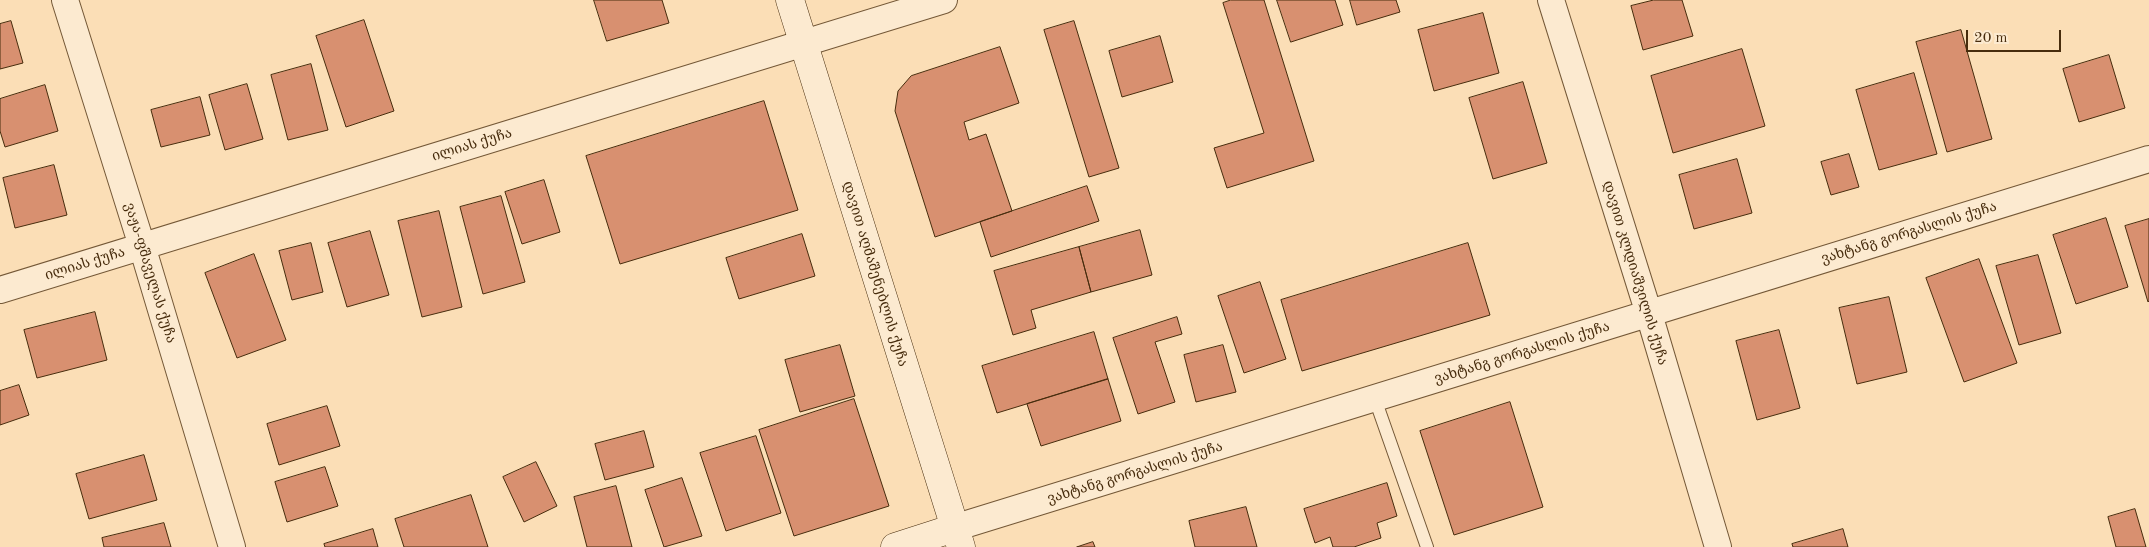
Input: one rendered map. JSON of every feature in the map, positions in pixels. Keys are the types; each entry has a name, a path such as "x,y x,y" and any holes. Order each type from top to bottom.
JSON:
{"street":[{"name":"ვაჟა-ფშაველას ქუჩა","path":"65,0 142,246 232,547"},
{"name":"დავით აღმაშენებლის ქუჩა","path":"790,0 958,538"},
{"name":"ილიას ქუჩა","path":"0,290 944,0"},
{"name":"დავით კლდიაშვილის ქუჩა","path":"1551,0 1649,314 1718,547"},
{"name":"ვახტანგ გორგასლის ქუჩა","path":"895,547 958,538 1375,398 2149,159"}],"lane":[{"path":"1375,398 1427,547"}],"building":[{"path":"594,0 662,0 669,23 607,41"},
{"path":"1231,0 1264,0 1314,161 1227,188 1214,148 1264,133 1223,3"},
{"path":"1277,0 1335,0 1343,25 1291,42"},
{"path":"1350,0 1396,0 1400,12 1357,25"},
{"path":"1654,0 1682,0 1693,36 1643,50 1631,6"},
{"path":"1483,13 1499,73 1434,91 1418,30"},
{"path":"364,20 394,111 346,127 316,36"},
{"path":"11,21 23,63 0,69 0,24"},
{"path":"1074,21 1119,168 1089,177 1044,30"},
{"path":"1961,30 1992,139 1947,152 1916,42"},
{"path":"1160,36 1173,82 1122,97 1109,51"},
{"path":"1000,47 1019,103 964,122 969,140 986,134 1012,211 935,237 895,111 898,91 911,76"},
{"path":"1742,49 1765,126 1673,153 1651,76"},
{"path":"2109,55 2125,108 2079,122 2063,69"},
{"path":"311,64 328,130 288,140 271,75"},
{"path":"1914,73 1937,154 1879,170 1856,90"},
{"path":"1523,82 1547,163 1493,179 1469,98"},
{"path":"247,84 263,139 225,150 209,95"},
{"path":"45,85 58,131 5,147 0,131 0,99"},
{"path":"200,97 210,135 161,147 151,110"},
{"path":"764,101 798,210 620,264 586,156"},
{"path":"1849,154 1859,187 1831,195 1821,162"},
{"path":"1737,159 1752,213 1694,229 1679,175"},
{"path":"54,165 67,215 15,228 3,178"},
{"path":"544,180 560,232 522,244 505,192"},
{"path":"1087,186 1099,221 991,257 980,222"},
{"path":"501,196 525,282 483,294 460,207"},
{"path":"439,211 462,307 422,317 398,221"},
{"path":"2106,218 2128,287 2076,304 2053,235"},
{"path":"2149,219 2149,301 2148,302 2125,226"},
{"path":"1140,230 1152,275 1091,292 1079,247"},
{"path":"370,231 389,295 347,307 328,243"},
{"path":"802,234 815,276 739,299 726,258"},
{"path":"311,243 323,292 292,300 279,251"},
{"path":"1468,243 1490,315 1302,371 1281,300"},
{"path":"1079,247 1091,292 1031,310 1036,328 1013,335 994,271"},
{"path":"254,254 286,340 237,358 205,273"},
{"path":"2038,255 2061,333 2019,345 1996,266"},
{"path":"1979,259 2017,363 1964,382 1926,278"},
{"path":"1260,282 1286,359 1244,373 1218,296"},
{"path":"1889,297 1907,372 1857,384 1839,308"},
{"path":"95,312 107,360 37,378 24,330"},
{"path":"1177,317 1182,334 1155,342 1175,402 1138,414 1113,338"},
{"path":"1779,330 1800,408 1757,420 1736,341"},
{"path":"1094,332 1108,379 997,413 982,366"},
{"path":"840,345 855,396 800,412 785,360"},
{"path":"1223,345 1236,392 1196,402 1184,355"},
{"path":"1108,379 1121,421 1041,446 1027,404"},
{"path":"19,385 29,415 0,425 0,391"},
{"path":"854,399 889,506 794,536 759,430"},
{"path":"1510,402 1543,507 1454,535 1420,431"},
{"path":"327,406 340,446 279,465 267,424"},
{"path":"644,431 654,467 605,480 595,444"},
{"path":"756,436 781,513 726,531 700,453"},
{"path":"144,455 157,500 89,519 76,474"},
{"path":"536,462 557,506 524,522 503,477"},
{"path":"325,467 338,506 287,522 275,482"},
{"path":"682,478 702,536 664,547 645,490"},
{"path":"1387,483 1397,516 1377,523 1381,538 1354,547 1333,547 1330,537 1315,543 1304,509"},
{"path":"616,486 632,547 587,547 574,497"},
{"path":"471,495 488,547 404,547 395,519"},
{"path":"1246,507 1257,547 1195,547 1189,521"},
{"path":"2135,509 2146,547 2116,547 2108,517"},
{"path":"164,523 171,547 104,547 102,538"},
{"path":"373,529 378,547 325,547 324,544"},
{"path":"1843,529 1848,547 1793,547 1792,544"},
{"path":"1093,542 1095,547 1077,547"}]}
